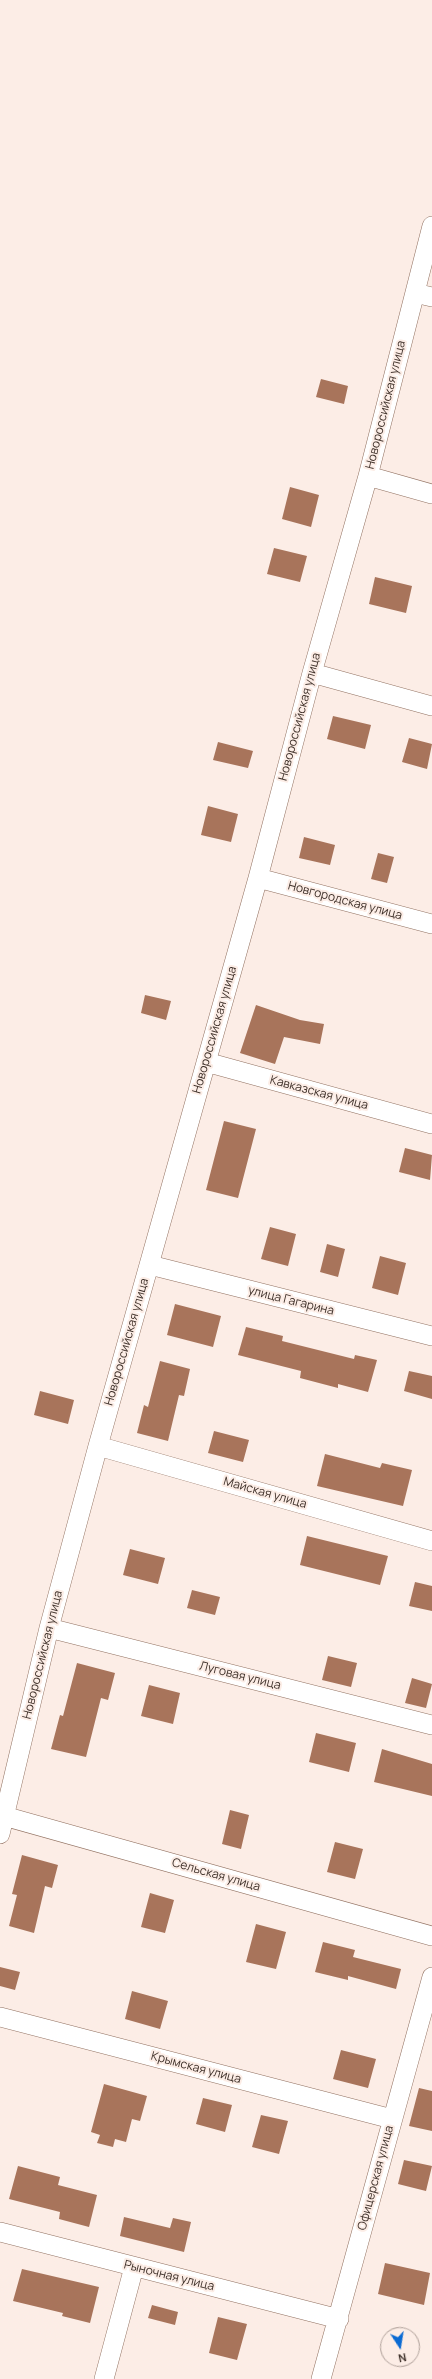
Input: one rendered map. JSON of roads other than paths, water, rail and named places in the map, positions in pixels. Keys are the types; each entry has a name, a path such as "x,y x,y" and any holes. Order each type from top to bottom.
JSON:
{"street":[{"name":"Новороссийская улица","path":"0,1834 3,1815 49,1628 98,1446 258,878 312,672 368,476 424,295 432,226"},
{"path":"368,476 432,494"},
{"path":"312,672 432,706"},
{"name":"Новгородская улица","path":"258,878 432,924"},
{"name":"Кавказская улица","path":"206,1062 432,1124"},
{"name":"улица Гагарина","path":"150,1265 432,1336"},
{"name":"Майская улица","path":"98,1446 432,1541"},
{"name":"Луговая улица","path":"49,1628 432,1725"},
{"name":"Сельская улица","path":"3,1815 432,1936"},
{"name":"Офицерская улица","path":"321,2379 339,2319 392,2119 432,1977"},
{"name":"Крымская улица","path":"0,2017 392,2119"},
{"name":"Рыночная улица","path":"0,2232 339,2319"},
{"path":"104,2379 134,2267"}]}
